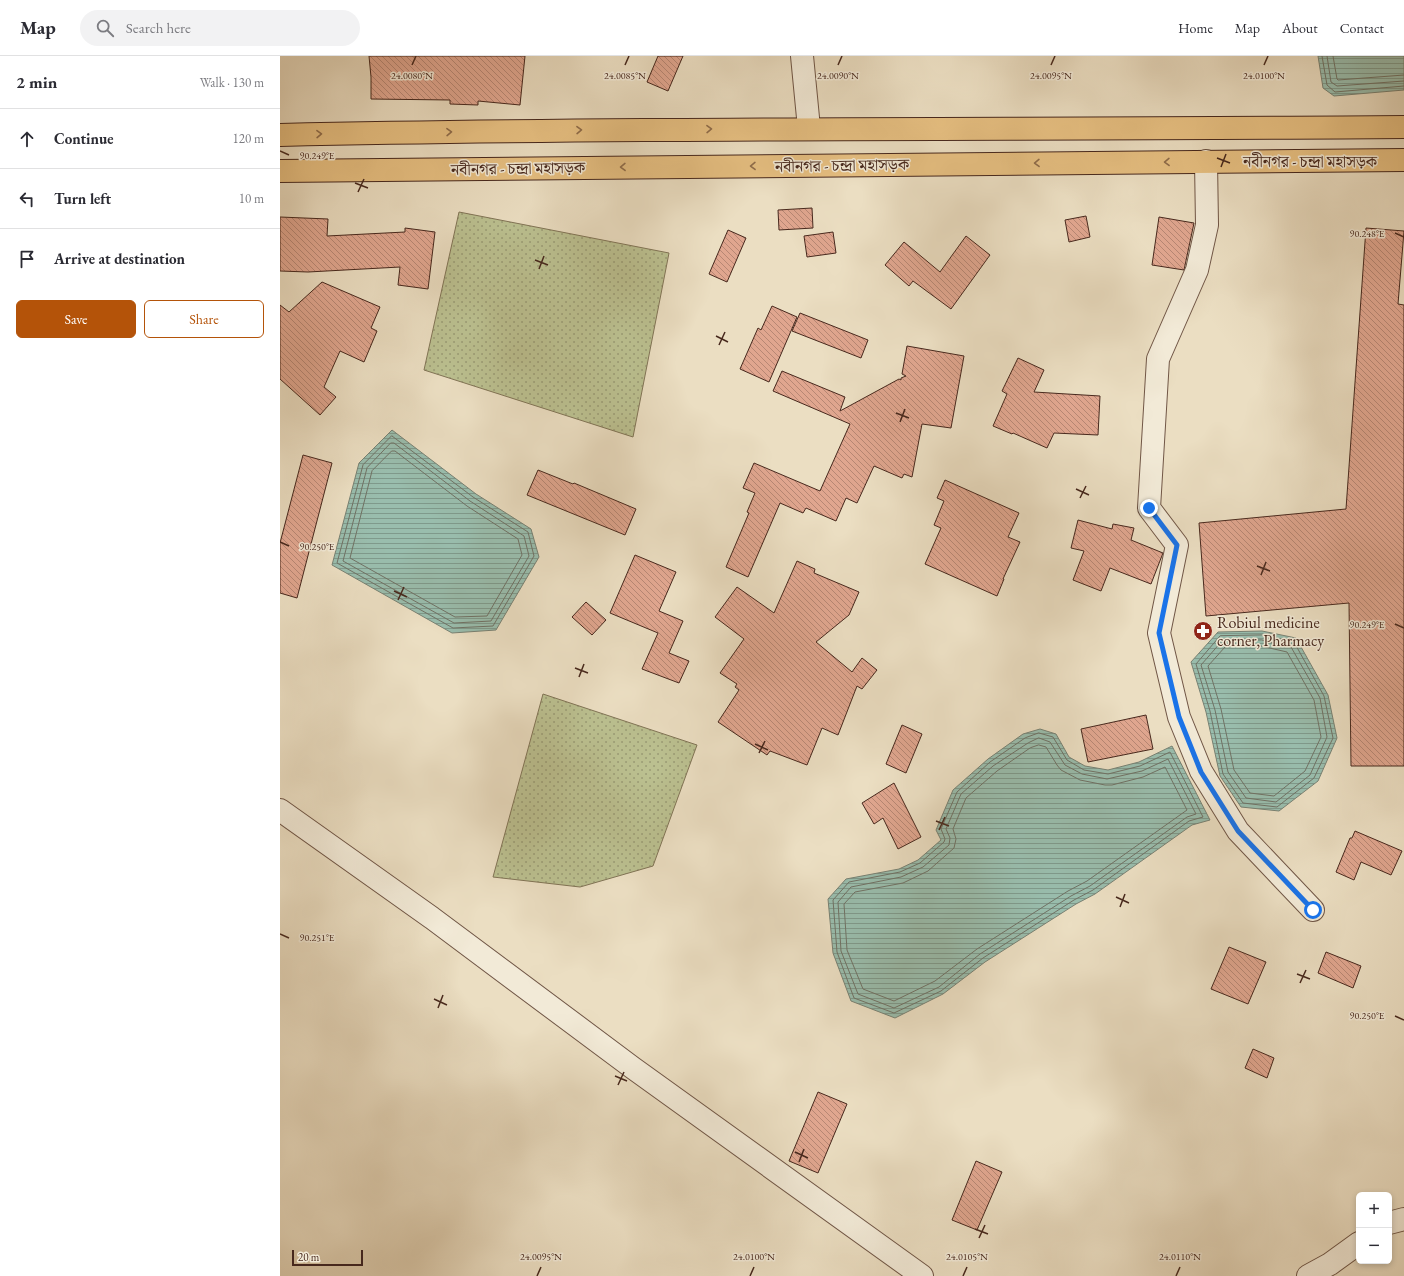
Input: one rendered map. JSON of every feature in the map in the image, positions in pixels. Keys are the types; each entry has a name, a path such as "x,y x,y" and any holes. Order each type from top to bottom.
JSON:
{"highway":[{"name":"নবীনগর - চন্দ্রা মহাসড়ক","path":"280,135 809,128 1209,129 1404,127"},
{"name":"নবীনগর - চন্দ্রা মহাসড়ক","path":"280,171 1404,160"}],"street":[{"path":"802,56 809,128"},
{"path":"1206,161 1207,225 1197,270 1158,359 1149,508 1177,545 1159,633 1179,717 1201,772 1238,831 1313,910"},
{"path":"280,810 432,918 633,1068 922,1276"},
{"path":"1392,1222 1404,1219"},
{"path":"1308,1276 1330,1264 1356,1245"}],"shaded area":[{"path":"459,212 669,253 633,437 424,370"},
{"path":"543,694 697,745 653,866 580,887 493,877"}],"water":[{"path":"1318,56 1404,56 1404,90 1334,96 1323,88"},
{"path":"392,430 476,494 531,529 539,557 496,630 452,633 332,565 359,463"},
{"path":"1262,631 1296,638 1328,695 1337,738 1318,781 1279,811 1241,807 1220,776 1206,712 1191,662 1218,632"},
{"path":"1040,729 1056,734 1069,757 1085,766 1108,770 1139,762 1172,746 1210,820 1192,825 1095,894 1076,904 985,962 943,994 895,1018 851,1001 833,953 828,899 846,879 899,869 918,860 941,840 936,830 953,790 988,759 1023,734"}],"building":[{"path":"369,56 525,56 520,105 478,101 478,105 450,104 450,100 371,99"},
{"path":"658,56 683,56 668,91 647,82"},
{"path":"812,208 813,228 779,230 778,210"},
{"path":"1086,216 1090,237 1069,242 1065,220"},
{"path":"280,217 328,219 327,236 405,232 405,228 435,232 428,289 398,285 400,267 308,272 280,271"},
{"path":"1159,217 1194,223 1184,270 1152,265"},
{"path":"1366,228 1404,231 1398,304 1404,305 1404,766 1351,766 1349,603 1206,616 1199,523 1346,509"},
{"path":"728,230 746,238 727,282 709,274"},
{"path":"833,232 836,253 807,257 804,236"},
{"path":"966,236 990,255 951,309 913,281 909,286 885,265 904,242 940,272"},
{"path":"322,282 380,307 371,328 377,331 364,362 340,351 324,387 336,397 320,415 280,379 280,305 289,312"},
{"path":"772,306 797,317 769,382 740,369 758,328 761,330"},
{"path":"800,313 868,340 861,358 792,331"},
{"path":"907,346 964,356 951,428 922,424 912,477 904,474 902,478 874,466 857,503 846,498 836,521 806,508 803,513 780,503 748,577 726,567 749,513 747,512 755,493 743,488 754,463 820,491 850,424 773,391 782,371 845,397 840,411 906,376 902,374"},
{"path":"1018,358 1044,370 1034,392 1100,396 1098,435 1054,433 1047,448 993,426 1007,394 1002,391"},
{"path":"303,455 332,463 297,598 280,593 280,543"},
{"path":"538,470 573,484 574,483 636,509 625,535 527,495"},
{"path":"945,480 1019,513 1008,537 1020,542 997,596 925,564 941,528 934,525 944,501 937,498"},
{"path":"1078,520 1112,529 1113,524 1134,528 1131,540 1163,553 1151,584 1110,568 1101,591 1073,580 1084,551 1071,548"},
{"path":"635,555 676,572 659,611 683,621 669,653 689,661 679,683 642,669 658,633 610,613"},
{"path":"797,561 815,569 814,573 859,592 849,615 816,642 852,672 862,658 877,670 862,689 857,686 838,735 822,728 807,765 770,751 767,755 718,722 739,690 735,687 737,684 720,673 744,639 715,617 737,587 774,613"},
{"path":"586,602 606,620 592,635 572,617"},
{"path":"1146,715 1153,749 1088,762 1081,729"},
{"path":"902,725 922,734 906,773 886,764"},
{"path":"894,783 921,837 898,849 883,818 874,824 862,803"},
{"path":"1355,831 1402,851 1391,875 1361,862 1354,880 1336,872 1350,838 1352,838"},
{"path":"1229,947 1266,962 1248,1004 1211,989"},
{"path":"1326,952 1361,966 1353,988 1318,973"},
{"path":"1253,1049 1274,1058 1267,1078 1245,1068"},
{"path":"818,1092 847,1104 818,1173 789,1161"},
{"path":"976,1161 1002,1172 977,1230 952,1220"}],"place":[{"name":"Robiul medicine corner, Pharmacy","path":"1203,631"}],"route":[{"path":"1149,508 1177,545 1159,633 1179,717 1201,772 1238,831 1313,910"}]}
